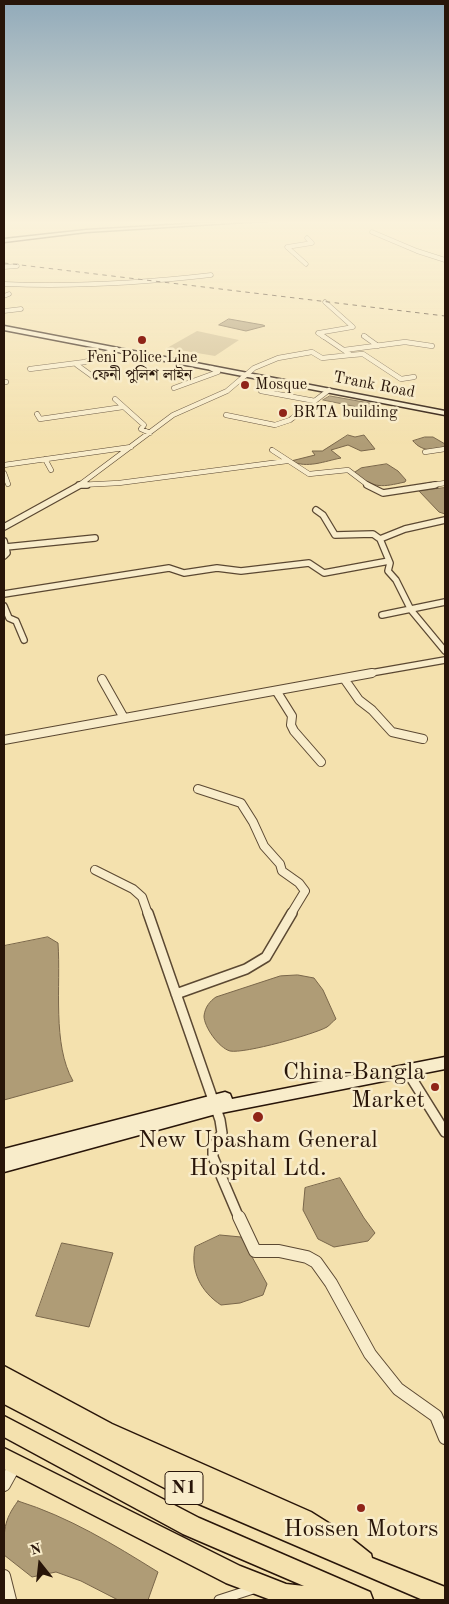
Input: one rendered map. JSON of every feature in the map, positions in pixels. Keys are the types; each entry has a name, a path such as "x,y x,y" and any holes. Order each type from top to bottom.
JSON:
{"highway":[{"path":"4,1376 105,1431 294,1515 321,1529 348,1548 370,1568"},
{"name":"N1","path":"4,1394 185,1488 370,1568 445,1598"},
{"name":"N1","path":"4,1426 190,1526 359,1599"},
{"path":"9,1461 234,1575 286,1595 324,1600 359,1599"}],"main road":[{"name":"Trank Road","path":"4,328 445,413"},
{"path":"4,1156 215,1104 445,1056"},
{"path":"4,1166 215,1104 445,1063"}],"street":[{"path":"325,302 353,327 318,333 351,355"},
{"path":"4,311 21,309"},
{"path":"364,336 378,346"},
{"path":"344,350 408,342 412,344 426,343 432,346"},
{"path":"30,369 77,365 102,357 116,350"},
{"path":"4,527 79,485 150,434 173,415 227,392 245,374 269,361 313,352 322,358 363,354 401,379 414,378"},
{"path":"31,361 37,369"},
{"path":"77,365 95,378"},
{"path":"174,388 218,372 211,368"},
{"path":"267,429 274,424 290,420 329,390"},
{"path":"261,391 315,402"},
{"path":"115,399 144,425 141,429 150,434"},
{"path":"37,414 40,419 123,407"},
{"path":"226,415 274,424"},
{"path":"4,458 6,465 133,446"},
{"path":"272,450 309,474 348,470 373,488 384,493 445,483"},
{"path":"425,452 443,450 445,456"},
{"path":"45,459 51,470"},
{"path":"79,485 119,483 287,461"},
{"path":"4,473 8,484"},
{"path":"316,510 323,515 335,535 373,534 380,538 389,561 388,571 396,580 411,610 445,651"},
{"path":"380,538 405,529 445,520"},
{"path":"4,556 7,554 5,544 95,538"},
{"path":"4,594 169,568 184,573 217,568 241,571 312,563 320,572 324,573 389,561"},
{"path":"382,615 445,602"},
{"path":"4,606 8,615 16,621 24,640"},
{"path":"4,740 345,680 445,660"},
{"path":"102,679 124,718"},
{"path":"345,680 359,700 372,710 392,732 423,740"},
{"path":"276,692 292,716 291,725 294,731 320,762"},
{"path":"176,994 246,969 266,957 305,891 299,883 288,877 280,864 264,846 254,822 241,803 198,789"},
{"path":"96,870 138,892 215,1104 222,1133 213,1148 213,1157 252,1248 255,1251 279,1251 307,1257 316,1262 331,1283 370,1354 398,1389 436,1416 445,1438"},
{"path":"407,1071 445,1132"},
{"path":"4,1485 9,1461"},
{"path":"4,1576 10,1600"},
{"path":"220,1600 263,1586"}],"shaded area":[{"path":"229,319 265,326 246,331 219,325"},
{"path":"197,331 239,340 215,356 167,348"},
{"path":"330,396 375,404 367,409 323,400"},
{"path":"348,435 355,437 364,435 375,449 361,451 348,445 331,450 341,458 310,464 291,461 315,455 312,451 322,451"},
{"path":"425,437 433,437 445,444 445,449 424,449 413,441"},
{"path":"387,464 398,471 406,480 405,482 379,486 368,482 355,472 361,468"},
{"path":"445,488 445,514 439,512 419,491"},
{"path":"48,937 58,943 60,1032 66,1066 73,1081 4,1100 4,946"},
{"path":"298,975 314,978 323,990 336,1019 320,1030 279,1043 238,1051 230,1051 221,1046 207,1026 204,1016 205,1010 212,1000 280,976"},
{"path":"340,1178 375,1233 368,1241 334,1247 318,1239 303,1210 305,1188"},
{"path":"220,1235 241,1237 267,1284 263,1295 240,1303 221,1305 208,1294 196,1272 194,1264 195,1247"},
{"path":"62,1243 113,1253 89,1327 36,1316"},
{"path":"18,1501 73,1523 158,1572 148,1600 118,1600 81,1581 56,1572 32,1577 4,1555 5,1526 9,1514"}],"railway":[{"path":"269,295 445,316"}],"place":[{"name":"Feni Police Line ফেনী পুলিশ লাইন","path":"142,340"},
{"name":"Mosque","path":"245,385"},
{"name":"BRTA building","path":"283,413"},
{"name":"China-Bangla Market","path":"435,1087"},
{"name":"New Upasham General Hospital Ltd.","path":"258,1117"},
{"name":"Hossen Motors","path":"361,1508"}]}
